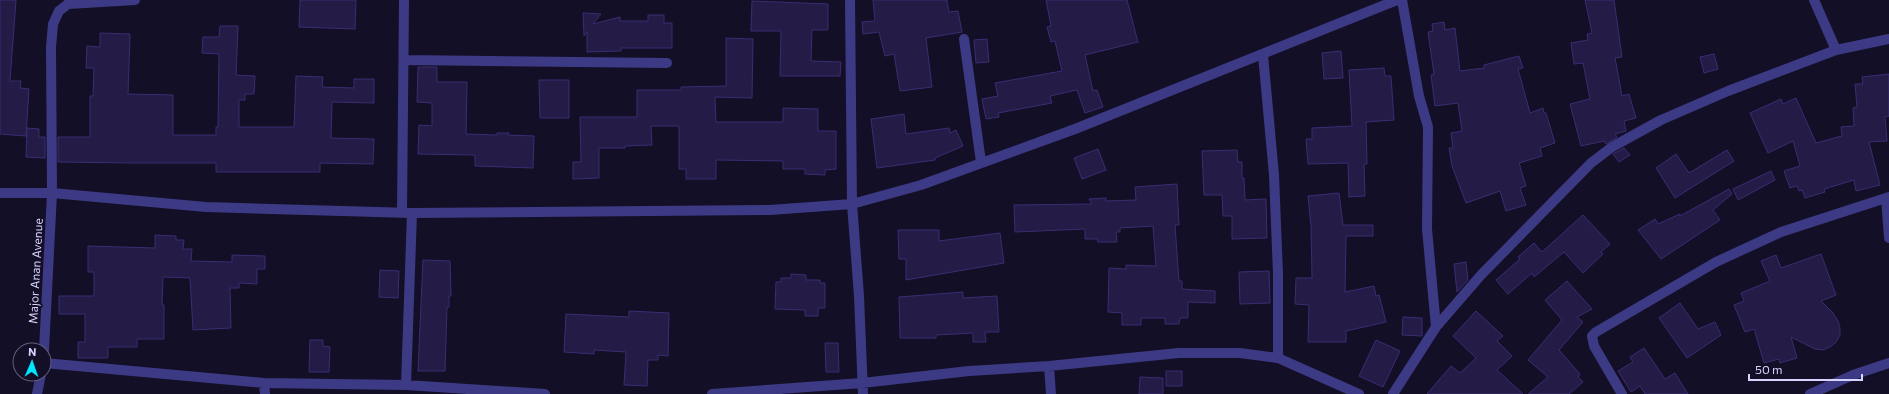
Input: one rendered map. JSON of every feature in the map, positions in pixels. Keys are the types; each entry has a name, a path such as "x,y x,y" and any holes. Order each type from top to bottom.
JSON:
{"street":[{"path":"69,2 135,0"},
{"path":"404,0 407,212 406,385"},
{"path":"850,0 852,204 859,296 863,394"},
{"path":"0,194 52,193 206,206 407,212 770,210 852,204 921,185 1075,129 1263,55 1397,0"},
{"path":"1402,0 1419,96 1428,127 1427,229 1436,327"},
{"path":"1814,0 1836,50"},
{"name":"Major Anan Avenue","path":"44,342 52,193 51,47 53,24 59,11 69,2"},
{"path":"964,38 981,162"},
{"path":"1393,394 1436,327 1503,252 1591,163 1612,147 1661,120 1721,94 1836,50 1889,39"},
{"path":"1263,55 1274,182 1278,274 1278,358"},
{"path":"404,60 667,63"},
{"path":"1622,394 1594,346 1592,336 1596,332 1716,262 1781,232 1887,198 1889,238"},
{"path":"712,394 862,383 968,371 1049,366 1179,353 1240,353 1278,358 1359,394"},
{"path":"1810,394 1853,375 1889,363"},
{"path":"52,364 264,383 406,385 546,394"},
{"path":"1049,366 1052,394"},
{"path":"38,394 40,382"},
{"path":"264,383 265,394"}],"building":[{"path":"0,0 16,0 10,81 21,81 20,88 29,89 26,136 0,134"},
{"path":"300,0 356,0 355,29 299,27"},
{"path":"873,0 947,0 949,12 958,11 962,32 926,38 932,87 900,91 894,54 885,56 879,32 863,34 862,22 875,21"},
{"path":"1046,0 1127,0 1138,42 1085,55 1093,91 1097,90 1103,107 1085,113 1077,90 1050,96 1052,103 998,113 999,117 986,119 982,99 998,96 995,83 1062,71 1055,41 1051,42 1047,27 1051,26"},
{"path":"1585,0 1614,0 1622,57 1615,58 1622,96 1629,94 1636,118 1624,121 1626,131 1615,134 1617,137 1606,144 1604,141 1581,146 1570,104 1590,99 1583,63 1574,64 1571,43 1588,40 1587,34 1592,33"},
{"path":"752,1 828,4 828,30 812,30 811,61 841,62 840,76 780,76 781,31 751,31"},
{"path":"583,13 601,14 593,24 620,17 620,21 648,21 648,15 664,15 664,23 672,23 672,48 621,48 621,51 587,52 587,32 584,36"},
{"path":"1444,22 1445,30 1455,28 1460,71 1484,68 1484,65 1519,56 1523,68 1518,69 1530,113 1543,108 1544,113 1546,113 1555,143 1540,148 1542,156 1519,163 1526,186 1520,188 1526,205 1506,211 1500,191 1466,203 1452,166 1449,148 1453,148 1451,133 1462,131 1458,103 1435,106 1431,75 1434,74 1428,32 1433,31 1432,24"},
{"path":"220,26 238,26 236,75 255,76 254,94 245,94 245,100 239,100 239,127 294,127 296,76 323,77 322,87 354,88 354,79 374,79 374,103 332,102 331,138 374,139 373,164 320,163 320,172 216,172 216,163 58,162 58,137 90,137 90,96 93,96 94,68 86,68 87,46 100,47 100,33 130,34 128,94 173,95 173,135 216,135 216,127 218,127 219,54 202,53 203,37 219,37"},
{"path":"726,38 753,39 752,98 715,97 716,122 783,122 783,108 818,109 818,131 836,131 836,169 825,170 825,175 805,174 805,169 783,169 783,161 716,160 716,179 686,179 686,169 679,169 679,126 651,126 652,145 625,146 625,148 599,148 599,178 573,179 573,162 581,162 580,117 637,117 637,90 681,90 681,87 726,86"},
{"path":"987,39 989,62 976,63 974,40"},
{"path":"1341,51 1343,78 1324,79 1322,53"},
{"path":"1714,54 1718,69 1704,73 1700,57"},
{"path":"418,67 437,67 437,82 467,82 466,134 497,135 497,133 509,133 508,135 534,136 533,168 475,166 475,155 418,154 419,125 432,126 432,103 417,102"},
{"path":"1384,68 1385,76 1391,76 1394,120 1366,122 1367,164 1364,164 1365,196 1349,197 1348,163 1308,164 1306,139 1312,139 1312,128 1352,126 1349,70"},
{"path":"1889,74 1889,116 1885,117 1887,141 1869,142 1880,185 1856,191 1854,180 1824,189 1825,192 1805,198 1802,190 1799,191 1797,186 1790,188 1784,171 1800,166 1793,141 1768,153 1750,113 1781,99 1783,104 1796,98 1816,143 1842,136 1841,127 1854,126 1853,108 1857,107 1855,84 1863,84 1862,77"},
{"path":"539,80 569,80 569,118 540,118"},
{"path":"904,114 906,134 949,128 950,133 956,130 963,146 935,158 935,160 877,168 871,119"},
{"path":"27,128 39,129 39,137 45,137 45,158 26,157"},
{"path":"1624,148 1630,155 1619,162 1613,154"},
{"path":"1098,149 1106,170 1082,179 1074,158"},
{"path":"1237,150 1238,162 1242,162 1242,179 1244,178 1245,200 1266,199 1267,238 1232,239 1232,216 1223,216 1222,195 1204,195 1202,151"},
{"path":"1727,150 1734,161 1675,198 1656,168 1676,154 1689,173"},
{"path":"1771,171 1775,180 1738,200 1733,189"},
{"path":"1177,184 1179,225 1175,225 1179,281 1182,281 1182,289 1215,291 1215,303 1188,302 1188,318 1180,318 1179,324 1165,324 1165,318 1141,318 1141,325 1122,325 1122,313 1108,312 1109,268 1126,269 1126,265 1156,266 1153,226 1120,228 1120,232 1116,232 1117,242 1098,242 1097,239 1085,239 1085,229 1015,232 1014,205 1092,204 1089,199 1106,198 1106,201 1136,200 1135,187"},
{"path":"1729,189 1732,194 1713,210 1720,220 1661,259 1638,230 1655,219 1658,224 1680,214 1680,216"},
{"path":"1339,193 1343,225 1373,225 1373,236 1346,236 1345,292 1374,286 1376,296 1379,295 1386,322 1346,331 1346,342 1308,342 1309,305 1295,304 1296,278 1312,278 1311,226 1308,196"},
{"path":"1583,215 1610,244 1601,252 1603,254 1583,273 1564,252 1534,277 1532,273 1508,294 1496,280 1520,259 1518,257 1534,243 1542,252"},
{"path":"898,230 939,230 939,241 1000,233 1004,263 906,280 906,259 899,259"},
{"path":"155,235 176,236 176,240 184,240 183,249 192,249 191,261 232,262 232,255 265,256 265,269 257,269 257,284 239,283 239,288 230,288 231,328 193,330 190,278 163,277 162,305 164,305 164,339 137,339 137,347 108,347 108,358 78,358 78,342 85,342 85,314 59,314 59,296 94,296 94,272 88,272 88,246 155,248"},
{"path":"1821,254 1836,295 1821,301 1833,313 1838,321 1840,335 1836,342 1823,350 1815,349 1791,337 1797,358 1780,363 1779,359 1764,363 1754,329 1745,332 1734,305 1744,301 1741,293 1770,281 1761,261 1776,255 1781,268"},
{"path":"423,260 450,261 451,296 449,296 449,307 447,307 445,371 418,371"},
{"path":"1466,262 1468,280 1457,292 1454,264"},
{"path":"380,270 399,271 398,298 379,297"},
{"path":"1269,271 1270,303 1240,304 1239,272"},
{"path":"791,274 806,275 806,280 820,280 820,283 825,283 825,308 818,308 818,316 805,316 805,310 775,309 776,282 781,282 781,278 791,278"},
{"path":"1567,281 1592,309 1577,317 1583,322 1559,350 1580,374 1578,377 1583,382 1569,394 1528,394 1548,377 1528,360 1562,320 1545,300"},
{"path":"963,292 963,298 997,296 999,332 985,332 986,342 973,342 973,333 936,335 936,338 900,338 899,297"},
{"path":"1680,303 1698,329 1715,322 1721,335 1687,358 1659,318"},
{"path":"629,311 669,313 668,356 658,355 658,360 648,360 647,386 624,385 626,352 594,350 594,354 564,352 566,314 629,317"},
{"path":"1476,311 1503,336 1497,341 1512,356 1497,370 1523,394 1427,394 1451,366 1460,373 1476,358 1453,336"},
{"path":"1403,317 1422,318 1422,336 1402,335"},
{"path":"310,340 323,340 323,346 330,347 329,372 309,372"},
{"path":"1376,340 1400,351 1383,387 1359,376"},
{"path":"825,343 838,343 839,372 826,372"},
{"path":"1644,348 1665,379 1675,373 1688,394 1645,394 1640,386 1631,392 1618,371 1633,362 1630,357"},
{"path":"1166,371 1182,371 1182,386 1166,386"},
{"path":"1140,377 1163,378 1163,394 1139,394"}]}
